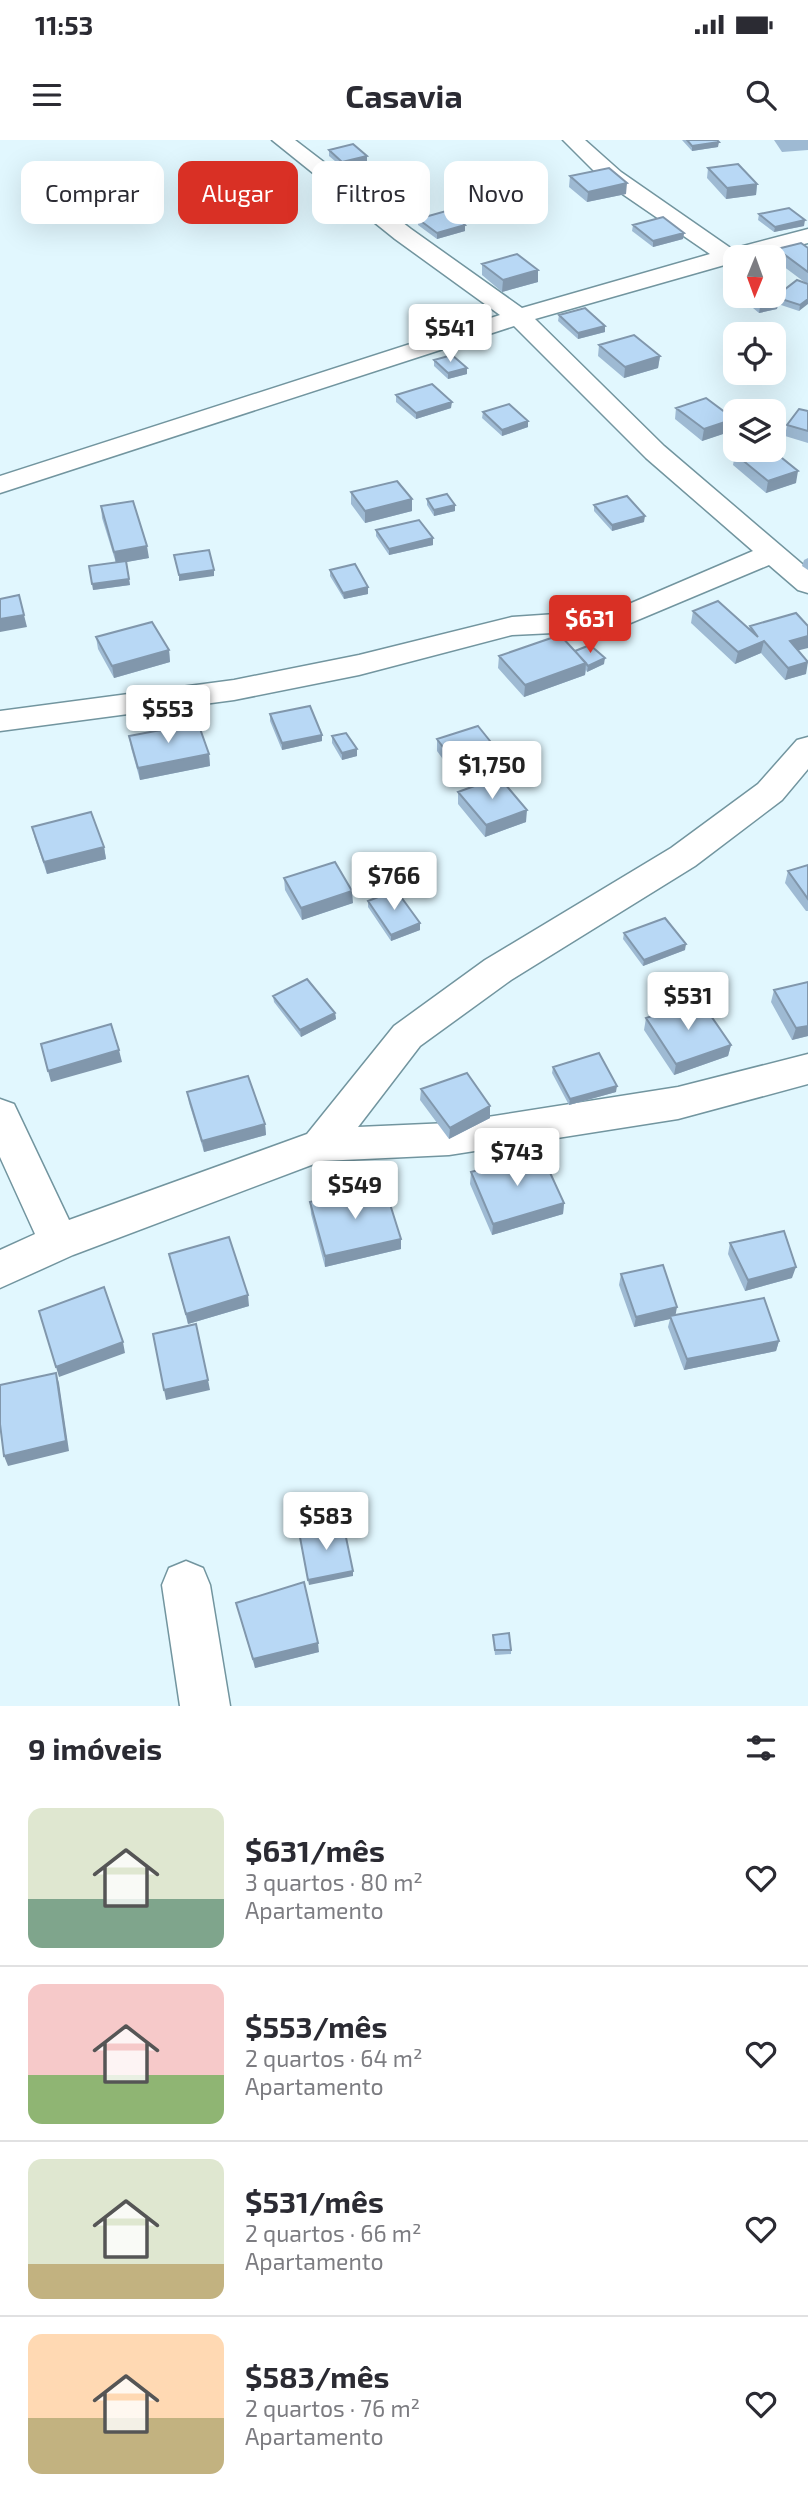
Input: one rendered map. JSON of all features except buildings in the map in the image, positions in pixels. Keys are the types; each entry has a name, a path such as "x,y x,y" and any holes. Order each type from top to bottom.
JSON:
{"street":[{"path":"282,140 403,234 519,317 655,452 808,584"},
{"path":"573,140 613,177 723,253"},
{"path":"772,245 808,236"},
{"path":"0,485 519,317 723,257"},
{"path":"0,721 234,690 359,665 512,626 621,618 772,553"},
{"path":"321,1145 407,1036 498,970 683,857 769,792 808,748"},
{"path":"0,1270 59,1242 321,1145 463,1137 678,1103 808,1069"},
{"path":"0,1115 59,1242"},
{"path":"186,1585 205,1706"}]}
